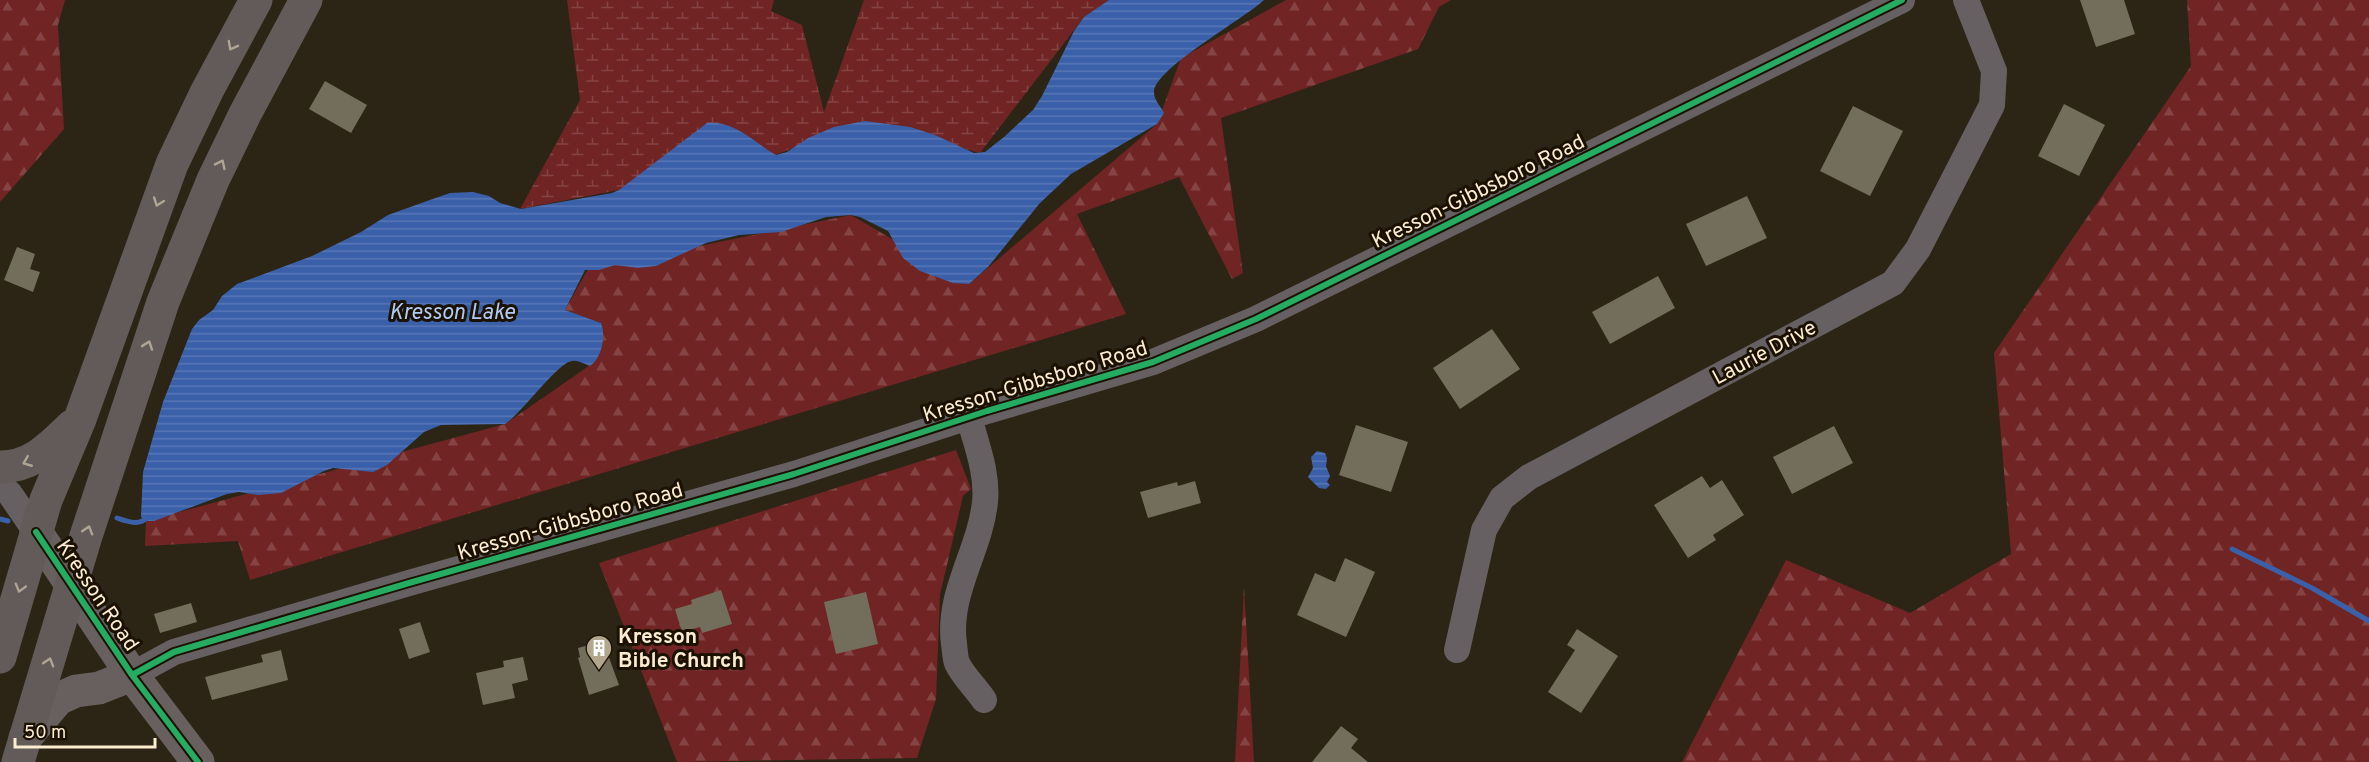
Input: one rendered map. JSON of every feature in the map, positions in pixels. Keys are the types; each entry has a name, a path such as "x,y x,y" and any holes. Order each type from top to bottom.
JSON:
{"highway":[{"path":"0,657 46,501 80,418 172,164 207,91 256,0"},
{"path":"21,750 127,408 186,240 245,114 306,0"},
{"path":"0,467 17,466 42,455 80,418"}],"main road":[{"name":"Kresson Road","path":"36,532 132,675 198,762"},
{"path":"21,750 58,699 75,691 99,688 132,675"}],"street":[{"name":"Kresson-Gibbsboro Road","path":"132,675 174,652 418,580 794,474 969,417 1153,362 1229,332 1902,0"},
{"name":"Laurie Drive","path":"1457,650 1484,530 1502,498 1529,477 1893,283 1918,249 1992,105 1994,71 1966,0"},
{"path":"969,417 984,474 986,501 980,530 956,600 952,634 957,662 984,700"},
{"path":"0,485 10,494 36,532"}],"green space":[{"path":"0,0 65,0 58,25 64,129 0,202"},
{"path":"567,0 774,0 771,11 802,25 824,112 864,0 1110,0 1084,17 980,153 865,122 775,155 619,190 520,209 580,100"},
{"path":"1286,0 1451,0 1439,7 1418,49 1221,118 1243,273 1232,279 1179,177 1077,214 1126,314 250,580 238,541 145,546 146,521 505,424 596,361 601,323 565,310 588,269 851,215 969,284 1157,124 1181,58"},
{"path":"2187,0 2369,0 2369,762 1682,762 1786,560 1910,613 2011,554 1994,353 2191,66"},
{"path":"956,450 971,489 963,496 940,595 936,699 917,758 677,762 599,563"},
{"path":"1244,587 1254,762 1235,762"}],"water":[{"name":"Kresson Lake","path":"1109,0 1264,0 1201,44 1168,71 1158,82 1154,92 1156,101 1164,113 1157,124 1071,174 1040,203 988,267 969,284 953,283 920,271 903,258 888,231 851,215 826,217 781,232 739,235 706,243 656,266 638,268 615,265 599,270 585,270 565,310 601,323 603,340 597,358 590,366 574,361 566,364 505,424 441,425 424,432 387,465 373,472 333,468 281,493 227,494 154,521 146,521 141,517 143,472 163,402 192,329 199,320 213,310 222,296 237,284 312,256 361,232 388,215 450,193 473,192 521,209 612,193 707,123 727,125 736,129 776,155 787,152 808,138 834,127 865,121 910,127 935,135 974,153 985,152 1033,110 1074,31 1084,17"},
{"path":"1317,451 1325,453 1327,458 1326,466 1330,476 1327,482 1330,485 1326,489 1319,488 1308,477 1313,468 1311,457"}],"building":[{"path":"2080,0 2124,0 2135,34 2096,47"},
{"path":"325,81 367,105 351,133 309,109"},
{"path":"2064,104 2105,125 2079,176 2038,156"},
{"path":"1853,106 1903,131 1870,196 1820,171"},
{"path":"1747,196 1767,238 1706,266 1686,224"},
{"path":"17,247 35,254 30,269 40,272 33,292 4,280"},
{"path":"1658,276 1675,308 1610,344 1592,312"},
{"path":"1492,329 1520,369 1460,409 1433,368"},
{"path":"1356,425 1408,442 1391,492 1339,475"},
{"path":"1834,426 1853,463 1792,494 1773,457"},
{"path":"1702,476 1710,488 1722,480 1744,515 1713,535 1716,540 1688,558 1654,505"},
{"path":"1195,481 1201,503 1148,518 1140,492 1177,482 1178,486"},
{"path":"1345,558 1375,572 1346,637 1297,615 1315,573 1335,582"},
{"path":"721,590 732,624 702,633 700,627 682,632 675,609 692,604 691,600"},
{"path":"866,592 878,644 836,654 824,602"},
{"path":"191,603 197,622 160,633 154,614"},
{"path":"420,622 430,652 409,659 399,629"},
{"path":"1577,629 1618,656 1581,713 1548,692 1575,650 1567,645"},
{"name":"Kresson Bible Church","path":"603,641 619,685 589,695 578,658 580,657 578,648"},
{"path":"281,650 288,680 212,700 205,677 263,662 261,655"},
{"path":"523,657 528,680 512,684 515,698 483,705 476,673 504,667 503,661"},
{"path":"1341,726 1358,739 1351,748 1368,762 1312,762"}],"waterway":[{"path":"117,518 130,522 141,522 148,517"},
{"path":"0,519 8,521"},
{"path":"2232,549 2312,588 2369,621"}],"cycle path":[{"path":"132,675 174,652 794,474 987,411 1153,362 1256,319 1902,0"},
{"path":"36,532 132,675 198,762"}],"place":[{"name":"Kresson Bible Church","path":"599,671"}]}
